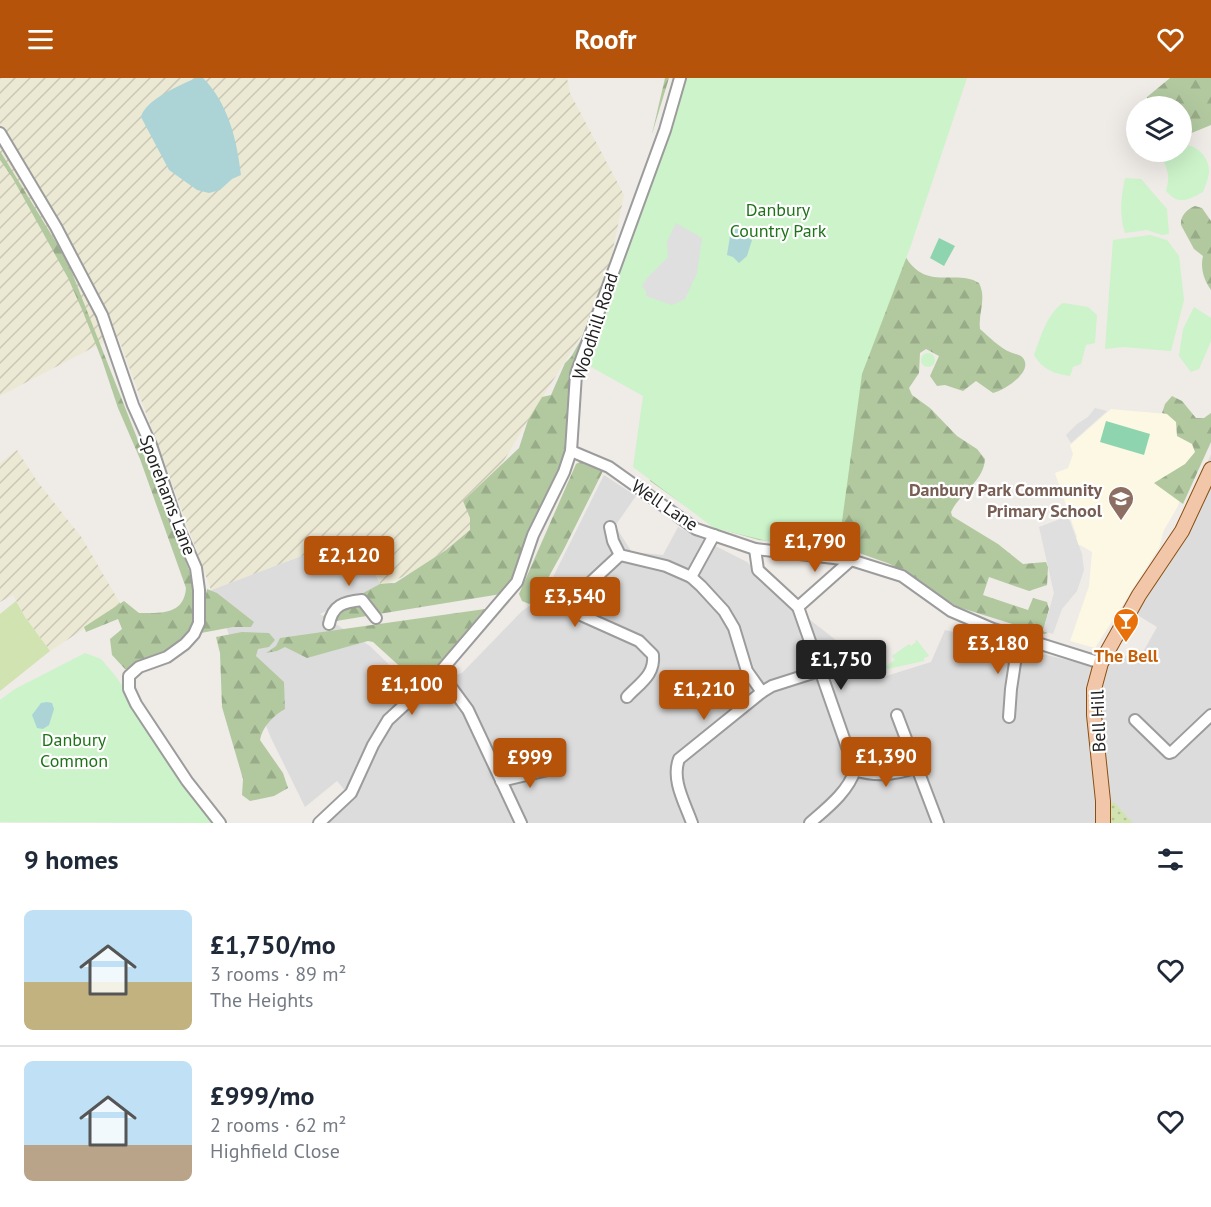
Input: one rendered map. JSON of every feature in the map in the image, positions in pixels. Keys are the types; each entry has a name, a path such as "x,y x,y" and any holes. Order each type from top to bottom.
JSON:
{"main road":[{"name":"Bell Hill","path":"1103,823 1103,801 1094,716 1094,689 1101,663 1139,595 1182,531 1211,469"}],"street":[{"name":"Woodhill Road","path":"319,823 351,793 373,745 388,720 440,672 517,582 533,535 564,472 571,451 576,374 665,130 680,78"},
{"name":"Sporehams Lane","path":"0,133 56,227 102,315 179,529 196,568 200,590 199,623 194,634 167,657 139,667 129,676 129,688 136,704 187,781 220,823"},
{"name":"Well Lane","path":"571,451 609,467 696,529 755,549 851,560 902,576 951,611 1101,663"},
{"path":"610,527 613,541 620,555 666,566 691,577 724,611 734,628 747,671 762,692"},
{"path":"691,577 714,535"},
{"path":"755,549 758,570 798,607 855,770 852,780 837,798 810,823"},
{"path":"620,555 577,595 577,606 581,615 639,641 653,655 654,665 650,674 627,697"},
{"path":"798,607 851,560"},
{"path":"329,624 332,612 338,607 362,600 376,618"},
{"path":"1009,717 1019,636"},
{"path":"692,823 676,778 676,767 680,759 762,692 772,686 819,671"},
{"path":"440,672 468,710 521,823"},
{"path":"1135,720 1169,753 1211,714"},
{"path":"897,715 938,823"},
{"path":"855,770 863,773 894,774 917,767"},
{"path":"501,781 552,769"}],"shaded area":[{"path":"0,78 567,78 570,93 624,195 602,303 528,420 470,518 470,530 446,550 407,575 381,586 357,535 211,590 118,337 0,396"},
{"path":"676,223 702,238 697,273 685,299 672,305 646,296 646,291 642,286 668,257 667,242"},
{"path":"1095,408 1107,411 1071,443 1066,435 1088,417"},
{"name":"Danbury Park Community Primary School","path":"1111,409 1167,414 1176,422 1205,437 1177,508 1164,530 1159,548 1095,648 1070,641 1089,586 1092,552 1080,545 1070,548 1067,541 1077,537 1055,473 1068,468 1073,454 1070,445"},
{"path":"17,450 37,481 82,538 121,605 50,651 25,617 13,595 0,602 0,463"},
{"path":"1211,454 1211,823 324,823 353,800 337,781 305,807 271,738 211,590 357,535 381,586 320,614 370,646 414,689 462,673 522,611 543,597 604,475 636,496 615,526 632,552 663,555 678,527 747,562 791,605 883,677 931,662 945,630 1104,669 1111,650 1138,661 1157,627 1126,608 1179,529"},
{"path":"1068,516 1082,554 1084,570 1077,591 1062,609 1053,634 1043,631 1054,593 1039,527"}],"green space":[{"path":"665,78 669,78 652,134"},
{"name":"Danbury Country Park","path":"685,78 967,78 910,248 862,374 838,551 775,543 714,528 633,467 643,396 584,363"},
{"path":"1170,78 1211,78 1211,125 1192,133 1192,96 1148,96"},
{"path":"1192,147 1202,153 1209,167 1203,192 1184,200 1175,199 1166,191 1167,171 1164,162 1192,162"},
{"path":"0,151 67,260 191,575 196,615 191,632 175,647 137,670 125,669 112,655 110,639 122,629 118,619 86,632 84,627 124,601 139,613 170,611 181,603 186,588 140,459 118,408 83,312 68,278 12,177 0,160"},
{"path":"1125,178 1141,179 1167,209 1169,234 1162,235 1147,230 1125,233 1121,205"},
{"path":"1195,206 1202,208 1211,221 1211,290 1203,274 1203,256 1194,249 1181,225 1185,213"},
{"path":"1150,235 1167,240 1179,256 1184,300 1171,351 1123,347 1105,349 1113,240"},
{"path":"939,238 955,246 944,266 930,258"},
{"path":"904,254 912,266 921,273 941,278 970,279 979,283 982,295 980,329 1002,348 1022,357 1025,363 1021,375 1010,385 998,391 993,393 976,381 963,391 945,385 937,386 930,376 939,356 926,349 920,353 919,373 909,388 912,395 930,408 957,436 977,449 985,459 981,474 955,505 951,512 952,516 998,544 1023,564 1046,562 1048,567 1047,585 1029,591 989,577 983,595 1028,610 1033,598 1047,602 1049,609 1043,631 1048,633 1044,634 958,607 890,564 845,548 759,540 717,528 650,481 682,381"},
{"path":"602,303 569,381 571,397 567,445 561,469 509,585 501,594 324,623 323,617 326,613 380,584 395,583 446,550 470,530 470,518 463,501 519,448 528,420 542,397 551,395 565,363 571,357"},
{"path":"1063,303 1088,307 1097,315 1095,343 1086,345 1081,364 1073,367 1070,376 1049,370 1034,355 1048,320"},
{"path":"1194,307 1211,318 1211,341 1199,369 1191,372 1179,356 1183,329"},
{"path":"925,353 931,353 935,360 931,367 925,367 921,363 921,357"},
{"path":"1172,396 1182,401 1196,418 1204,418 1211,413 1211,442 1183,504 1154,483 1185,464 1195,452 1192,444 1177,436 1176,422 1167,414 1162,413 1165,404"},
{"path":"1106,421 1150,434 1144,455 1100,442"},
{"path":"583,460 603,469 604,472 536,600 529,604 522,601 519,594 576,464"},
{"path":"207,589 217,593 254,622 251,627 233,627 201,633 199,629"},
{"path":"16,601 50,651 0,691 0,614"},
{"path":"485,609 436,667 418,683 373,642 368,641 307,658 285,647 266,653 276,646 280,638"},
{"path":"242,632 269,633 275,640 269,647 258,649 256,656 284,682 285,709 269,722 260,740 283,773 288,788 274,796 250,801 242,795 243,779 222,707 220,653 216,637"},
{"path":"916,639 929,656 924,658 924,661 887,669 885,667 895,660 892,656 909,644 911,646"},
{"name":"Danbury Common","path":"85,653 101,659 117,678 205,813 214,823 0,822 0,700 15,689"},
{"path":"1114,802 1133,823 1110,823 1111,803"}],"water":[{"path":"196,78 203,78 225,110 234,136 241,175 232,179 220,190 209,193 197,190 169,170 141,117 156,99"},
{"path":"735,228 743,229 746,237 752,240 747,256 739,263 727,255 730,236"},
{"path":"41,703 52,703 54,709 49,725 43,729 37,728 32,715"}],"place":[{"name":"Danbury Park Community Primary School","path":"1121,522"},
{"name":"The Bell","path":"1126,644"}]}
